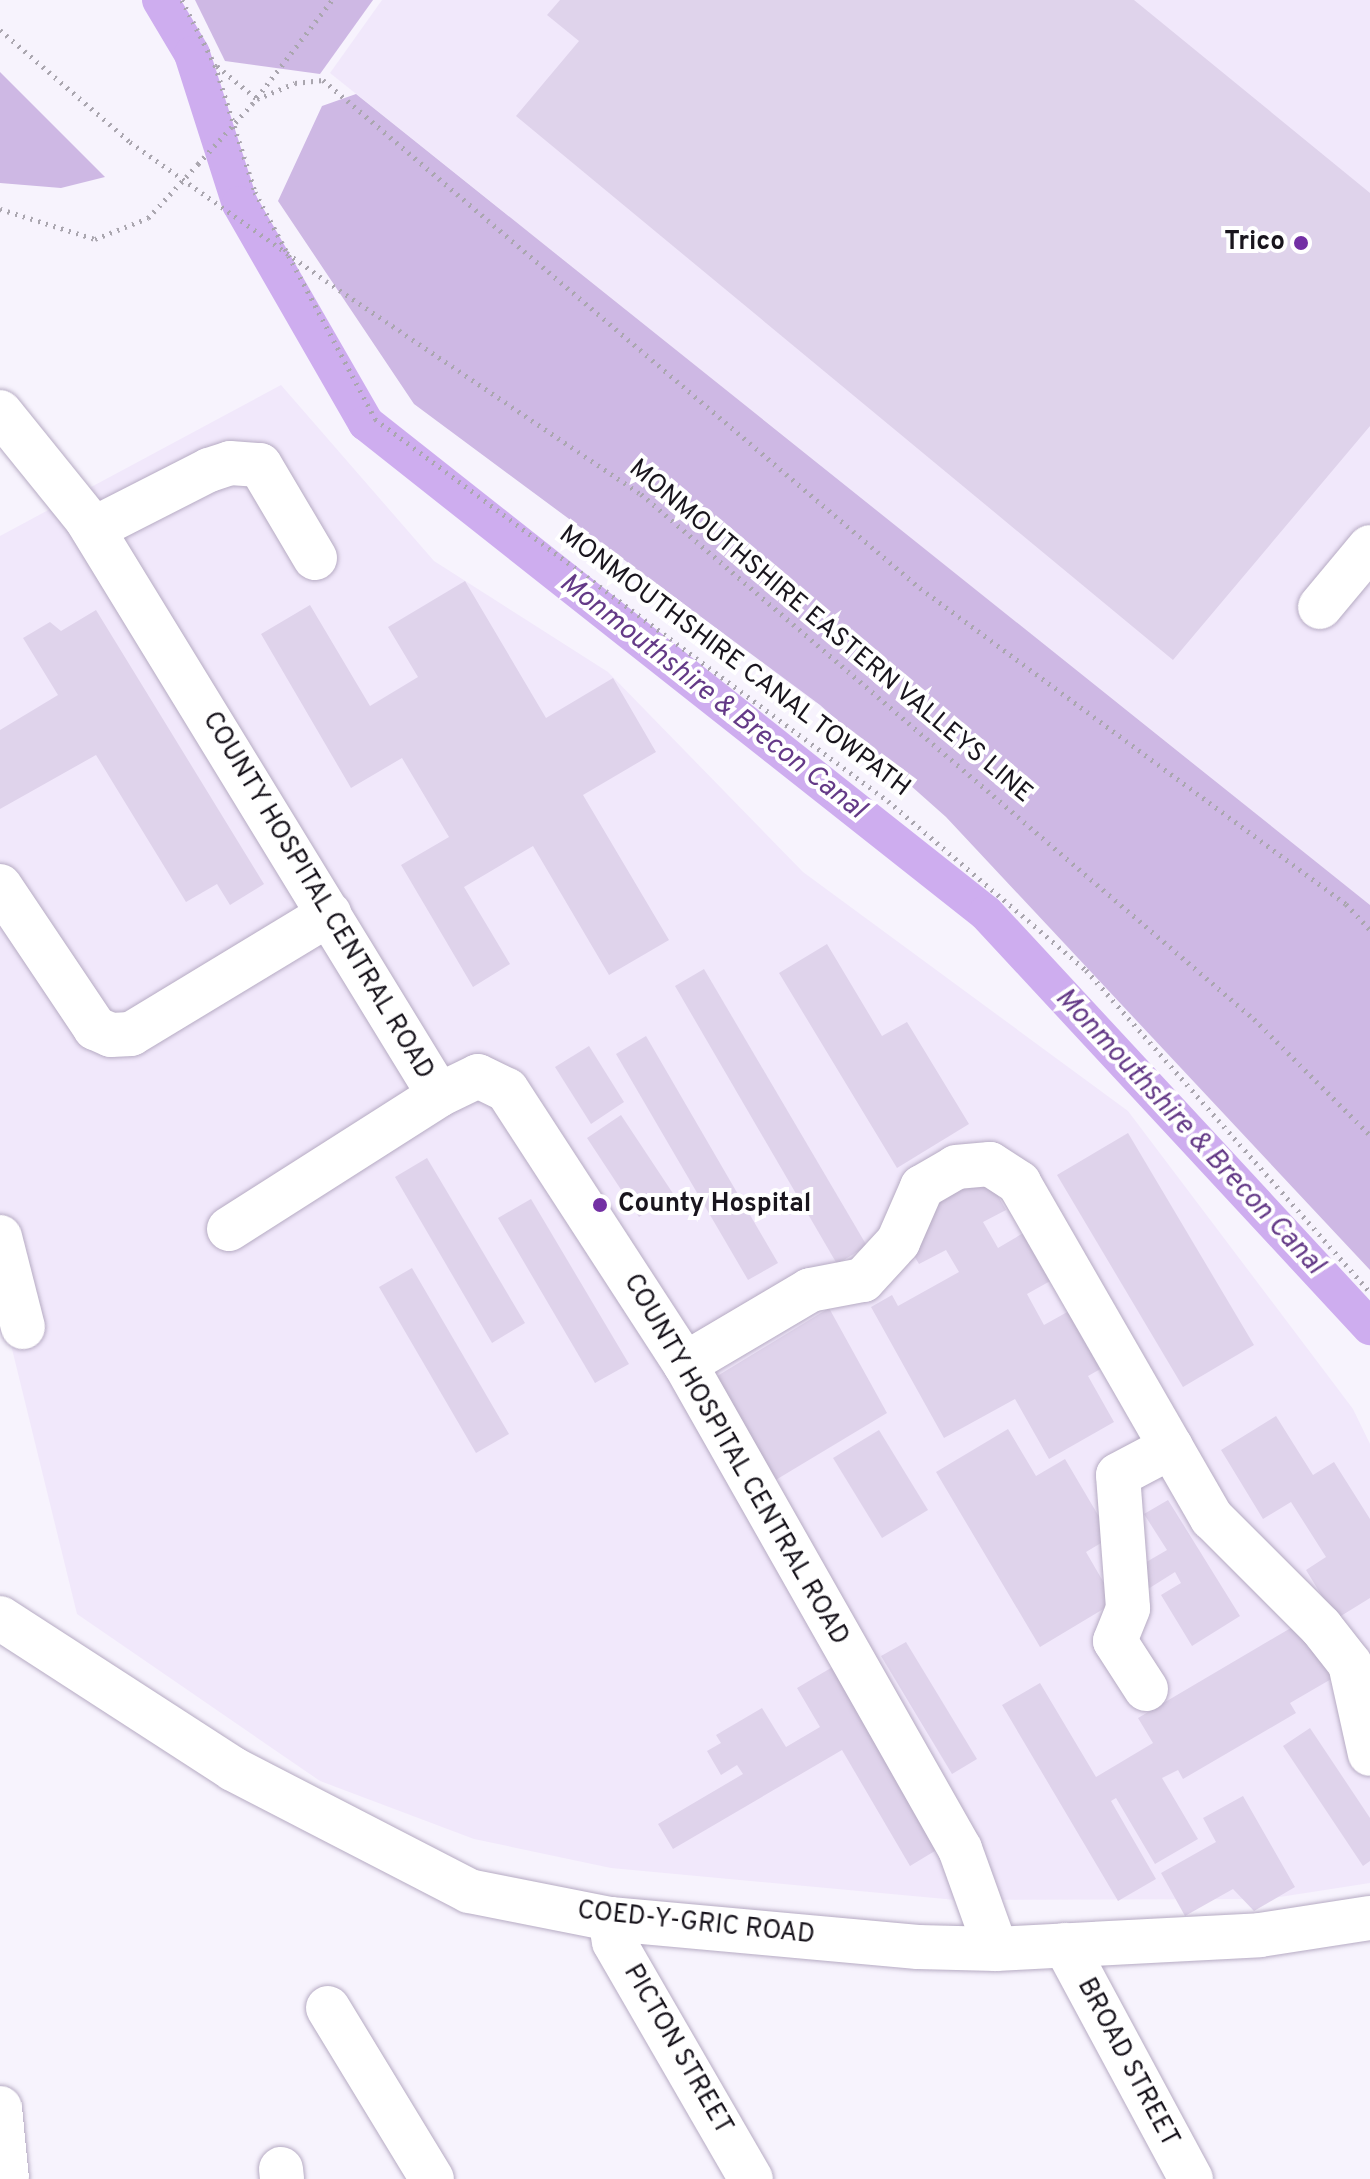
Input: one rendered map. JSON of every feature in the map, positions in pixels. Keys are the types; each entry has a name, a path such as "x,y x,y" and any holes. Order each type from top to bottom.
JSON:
{"street":[{"name":"COUNTY HOSPITAL CENTRAL ROAD","path":"0,412 93,529 439,1095 478,1076 507,1090 685,1364 960,1849 996,1949"},
{"path":"93,529 209,470 230,463 260,465 315,558"},
{"path":"1320,607 1370,547"},
{"path":"0,886 95,1028 111,1035 131,1034 329,914"},
{"path":"229,1229 439,1095"},
{"path":"685,1364 810,1290 863,1280 898,1242 922,1187 956,1167 990,1164 1019,1183 1212,1518 1321,1627 1350,1664 1370,1754"},
{"path":"0,1237 23,1327"},
{"path":"1146,1689 1115,1641 1128,1608 1118,1475 1171,1447"},
{"name":"COED-Y-GRIC ROAD","path":"0,1618 233,1769 469,1891 610,1919 996,1949 1260,1935 1370,1918"},
{"name":"PICTON STREET","path":"610,1919 614,1942 751,2179"},
{"name":"BROAD STREET","path":"1065,1945 1191,2179"},
{"path":"328,2008 432,2179"},
{"path":"0,2108 7,2179"}],"path":[{"name":"MONMOUTHSHIRE CANAL TOWPATH","path":"182,0 215,65 255,192 375,419 888,801 1086,970 1370,1292"},
{"path":"0,209 95,239 148,218 254,102 332,0"},
{"name":"MONMOUTHSHIRE EASTERN VALLEYS LINE","path":"0,30 130,142 326,281 641,494 1254,1019 1370,1135"},
{"path":"215,65 254,102"},
{"path":"254,102 295,83 323,80 920,588 1346,904 1370,930"}],"shaded area":[{"path":"195,0 373,0 320,74 225,61"},
{"path":"382,0 1370,0 1370,905 330,73"},
{"path":"0,72 105,177 61,188 0,183"},
{"path":"356,94 1370,905 1370,1270 946,817 820,705 414,404 278,201 322,106"},
{"name":"County Hospital","path":"281,385 434,561 608,672 803,872 1128,1111 1353,1409 1370,1444 1370,1883 1266,1899 956,1900 611,1868 474,1839 320,1781 77,1614 0,1300 0,536"}],"building":[{"path":"560,0 1134,0 1370,193 1370,426 1173,660 516,116 579,41 547,15"},
{"path":"465,581 546,718 613,678 656,752 583,795 669,940 609,975 533,846 464,887 510,964 473,987 401,865 449,837 402,758 351,788 261,634 310,605 370,706 418,677 388,627"},
{"path":"96,610 264,884 230,905 217,884 186,902 96,755 0,809 0,730 58,695 23,638 50,622 61,631"},
{"path":"827,944 882,1036 907,1022 969,1124 897,1168 779,973"},
{"path":"704,969 867,1246 837,1264 675,986"},
{"path":"646,1036 778,1263 748,1280 616,1054"},
{"path":"589,1046 624,1102 591,1124 555,1067"},
{"path":"621,1115 674,1195 639,1217 587,1138"},
{"path":"1128,1133 1254,1345 1183,1387 1057,1175"},
{"path":"427,1158 525,1323 492,1343 395,1177"},
{"path":"970,1177 989,1180 1006,1210 983,1222 998,1248 1025,1232 1052,1280 1027,1294 1044,1325 1078,1306 1111,1363 1088,1376 1114,1422 1049,1459 1015,1399 944,1438 871,1307 892,1295 898,1306 959,1272 946,1250 919,1264 910,1249 921,1203"},
{"path":"531,1199 629,1364 595,1383 498,1218"},
{"path":"412,1268 509,1434 476,1453 379,1287"},
{"path":"829,1308 887,1413 774,1481 714,1378"},
{"path":"1276,1416 1313,1475 1334,1462 1370,1519 1370,1598 1336,1619 1306,1570 1326,1557 1291,1502 1263,1519 1221,1450"},
{"path":"1008,1429 1036,1476 1065,1459 1111,1537 1086,1552 1115,1602 1040,1647 936,1472"},
{"path":"879,1430 928,1510 882,1538 833,1458"},
{"path":"1168,1500 1240,1616 1192,1646 1161,1595 1181,1583 1175,1572 1148,1589 1136,1568 1167,1550 1144,1514"},
{"path":"1301,1622 1333,1678 1290,1703 1296,1713 1183,1779 1178,1770 1162,1778 1198,1839 1155,1864 1116,1798 1111,1801 1156,1879 1118,1901 1002,1705 1040,1683 1096,1777 1153,1743 1138,1718"},
{"path":"906,1642 977,1759 952,1774 881,1656"},
{"path":"841,1662 948,1843 910,1866 842,1750 673,1849 658,1824 743,1774 737,1765 721,1775 707,1751 721,1743 716,1735 762,1708 786,1747 820,1727 797,1688"},
{"path":"1310,1728 1370,1818 1370,1861 1363,1866 1283,1746"},
{"path":"1243,1796 1295,1887 1254,1911 1233,1889 1185,1916 1161,1873 1216,1842 1203,1818"}],"waterway":[{"name":"Monmouthshire & Brecon Canal","path":"160,0 192,54 240,204 366,423 986,913 1370,1327"}],"place":[{"name":"Trico","path":"1301,243"},
{"name":"County Hospital","path":"600,1205"}]}
